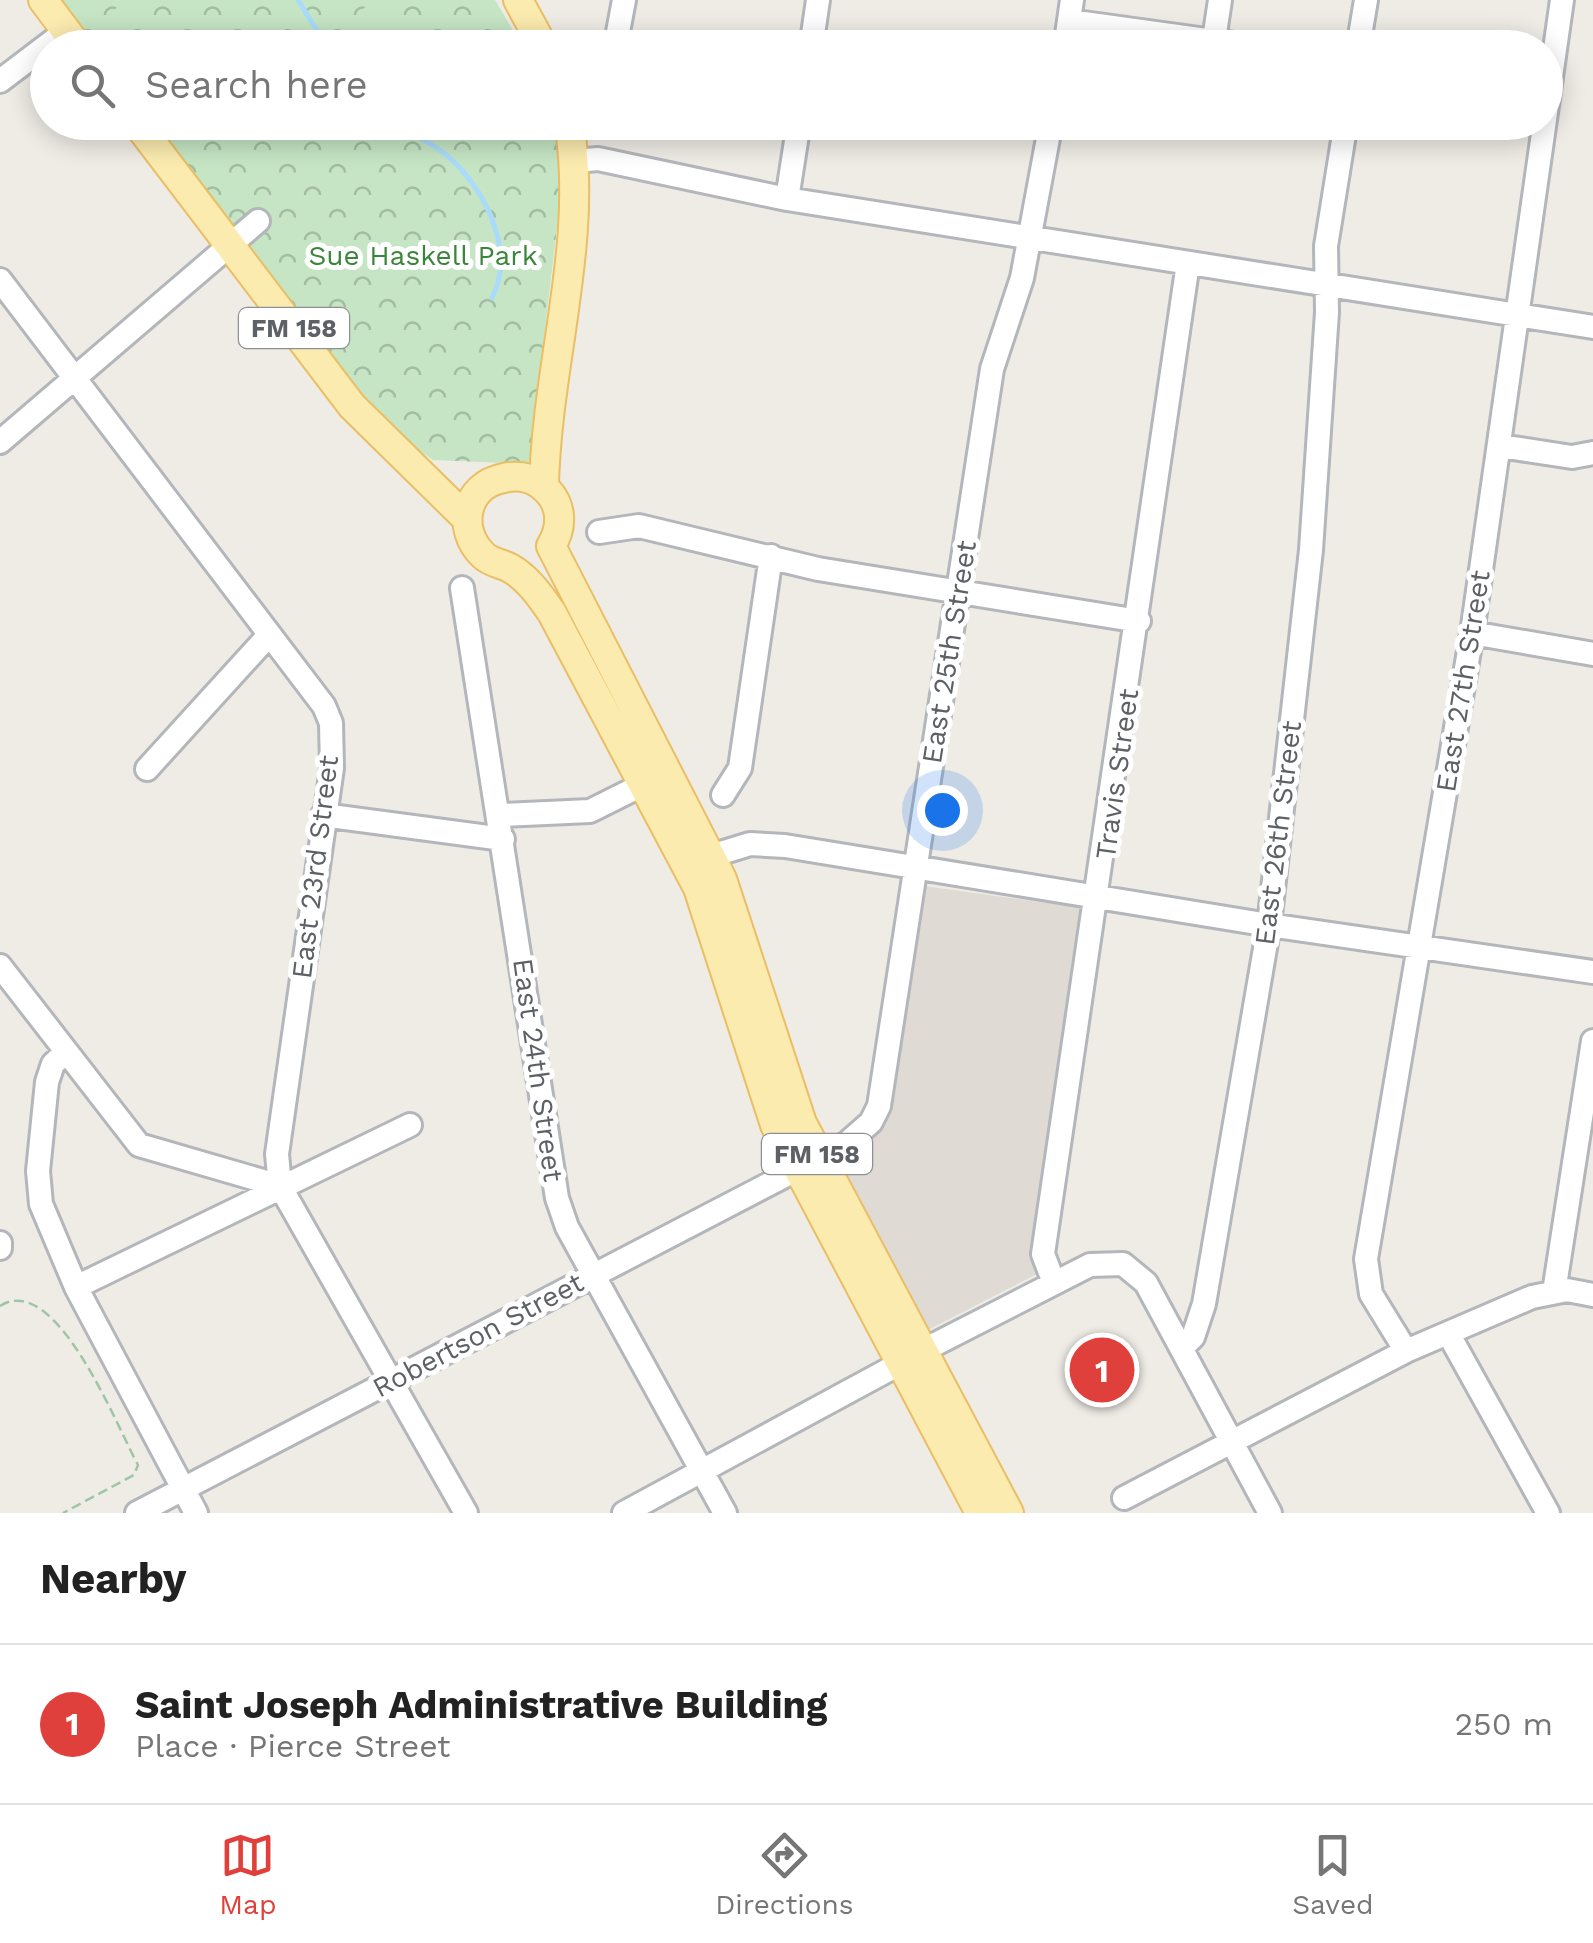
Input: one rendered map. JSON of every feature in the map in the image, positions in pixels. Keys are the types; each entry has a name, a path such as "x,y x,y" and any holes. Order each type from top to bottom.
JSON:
{"main road":[{"path":"42,0 65,30"},
{"path":"518,0 534,30"},
{"name":"FM 158","path":"150,140 352,406 468,519 479,551 528,582 552,614 698,888 765,1101 808,1164 912,1357 1009,1513"},
{"name":"FM 158","path":"571,140 575,161 571,245 547,415 544,487 560,514 551,546 711,856 732,906 808,1164"},
{"path":"468,519 471,499 489,482 516,476 544,487"},
{"path":"508,566 527,564 551,546"},
{"name":"FM 158","path":"912,1357 980,1513"}],"street":[{"path":"618,30 624,0"},
{"path":"814,30 818,0"},
{"path":"1216,30 1220,0"},
{"path":"1361,30 1366,0"},
{"name":"East 27th Street","path":"1558,30 1562,0"},
{"path":"1071,11 1165,30"},
{"path":"0,81 30,64"},
{"path":"787,198 796,140"},
{"name":"East 25th Street","path":"808,1164 860,1133 879,1106 992,369 1022,278 1047,140"},
{"name":"East 26th Street","path":"1182,1348 1194,1337 1204,1304 1269,926 1312,550 1326,246 1343,140"},
{"name":"East 27th Street","path":"1406,1351 1371,1294 1366,1259 1472,633 1543,140"},
{"path":"575,161 598,158 787,198 1593,327"},
{"path":"0,442 228,243 258,222"},
{"name":"Travis Street","path":"1054,1283 1044,1254 1188,263"},
{"name":"East 23rd Street","path":"0,280 270,635 331,723 332,768 277,1154 280,1186 394,1380 466,1513"},
{"path":"1500,446 1572,457 1593,453"},
{"path":"599,532 640,526 818,570 1139,621"},
{"path":"723,794 740,768 772,556"},
{"name":"East 24th Street","path":"462,588 556,1198 567,1226 725,1513"},
{"path":"1472,633 1593,654"},
{"path":"147,769 270,635"},
{"path":"500,815 590,811 644,784"},
{"path":"323,815 503,839"},
{"path":"711,856 750,844 915,867 1269,926 1593,972"},
{"path":"0,966 139,1145 280,1186"},
{"path":"1554,1292 1593,1042"},
{"path":"65,1053 49,1071 38,1172 46,1222 76,1287 196,1513"},
{"path":"76,1287 410,1125"},
{"name":"Robertson Street","path":"137,1513 808,1164"},
{"path":"624,1513 1090,1265 1124,1264 1146,1283 1270,1513"},
{"path":"1124,1498 1406,1351 1554,1292 1593,1295"},
{"path":"1448,1333 1548,1513"}],"path":[{"path":"0,1306 14,1299 30,1301 59,1322 138,1465 134,1475 63,1513"}],"shaded area":[{"path":"924,886 1083,908 1034,1236 1039,1273 926,1331 837,1167 886,1124"}],"green space":[{"path":"60,0 495,0 513,30 84,30"},
{"path":"125,0 158,3 129,30 109,30 101,22"},
{"path":"373,0 390,0 417,30 362,30 352,19"},
{"name":"Sue Haskell Park","path":"167,140 556,140 563,176 529,464 433,460 394,433"}],"waterway":[{"path":"298,0 317,30"},
{"path":"423,140 453,161 487,207 501,262 492,298"}],"place":[{"name":"Saint Joseph Administrative Building","path":"1102,1370"}]}
